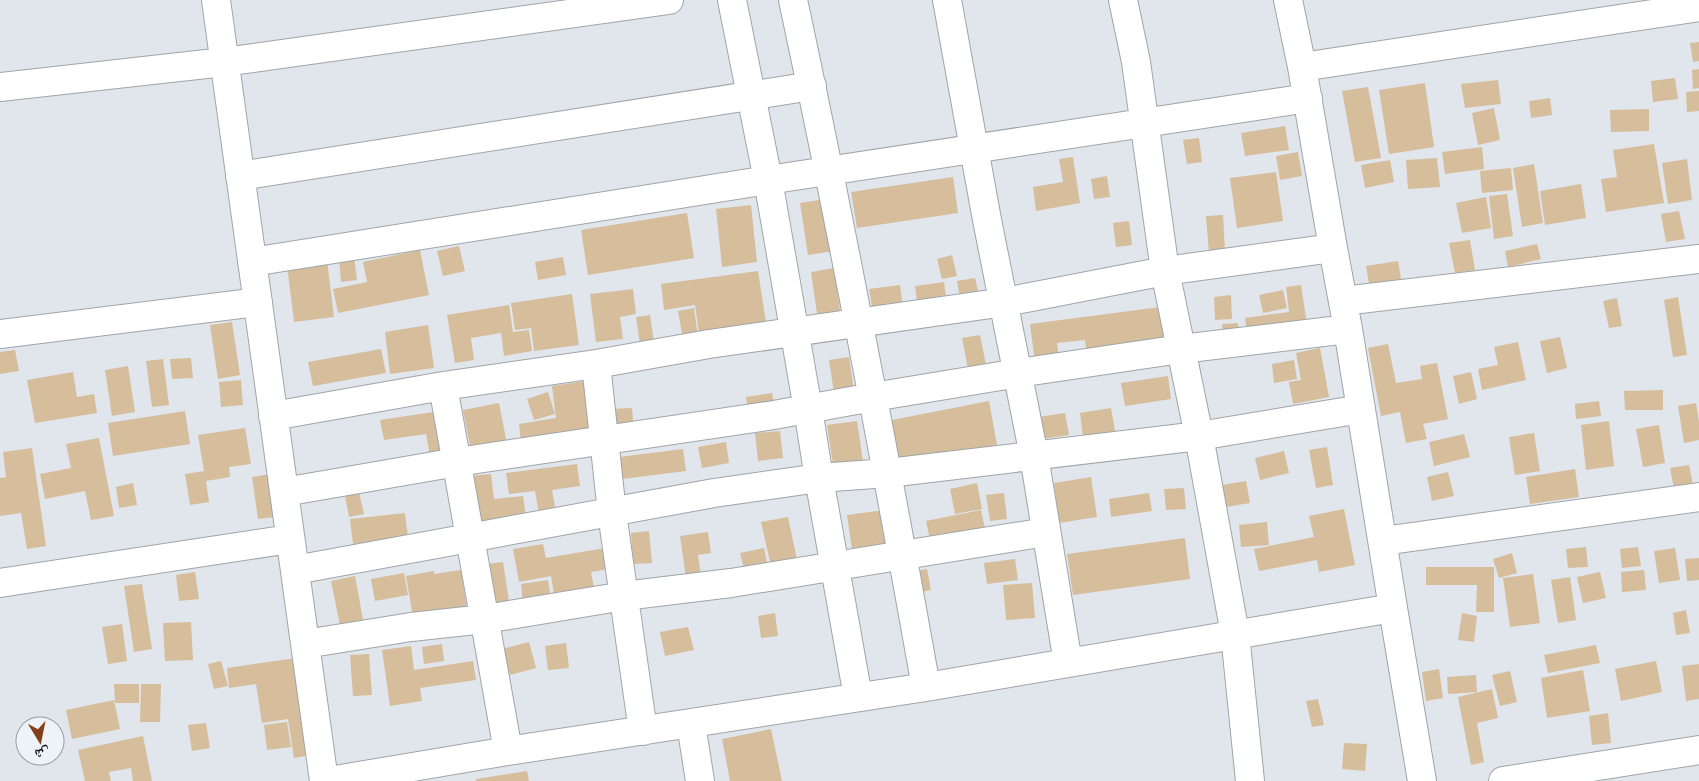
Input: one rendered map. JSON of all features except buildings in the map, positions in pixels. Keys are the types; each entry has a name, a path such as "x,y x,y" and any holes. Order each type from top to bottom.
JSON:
{"street":[{"path":"216,0 324,781"},
{"path":"0,88 224,62 669,0"},
{"path":"732,0 768,180 858,697"},
{"path":"793,0 830,172 888,473 926,687"},
{"path":"947,0 1034,456 1068,663"},
{"path":"1123,0 1136,62 1165,271 1199,436 1235,634 1250,781"},
{"path":"1288,0 1308,98 1333,248 1344,301 1422,781"},
{"path":"1302,66 1699,7"},
{"path":"240,176 812,86"},
{"path":"252,262 974,148 1308,98"},
{"path":"273,416 443,386 596,364 709,344 1005,302 1165,271 1333,248"},
{"path":"1344,301 1699,259"},
{"path":"0,334 258,302"},
{"path":"284,492 457,462 808,409 1018,373 1181,349 1348,329"},
{"path":"596,364 612,512 643,731"},
{"path":"443,386 508,751"},
{"path":"295,570 714,493 819,478 888,473 1199,436 1362,409"},
{"path":"1383,540 1699,497"},
{"path":"305,644 624,596 731,583 1046,532"},
{"path":"0,584 290,539"},
{"path":"329,781 508,751 926,687 1393,608"},
{"path":"691,724 700,781"},
{"path":"1504,781 1699,750"}]}
